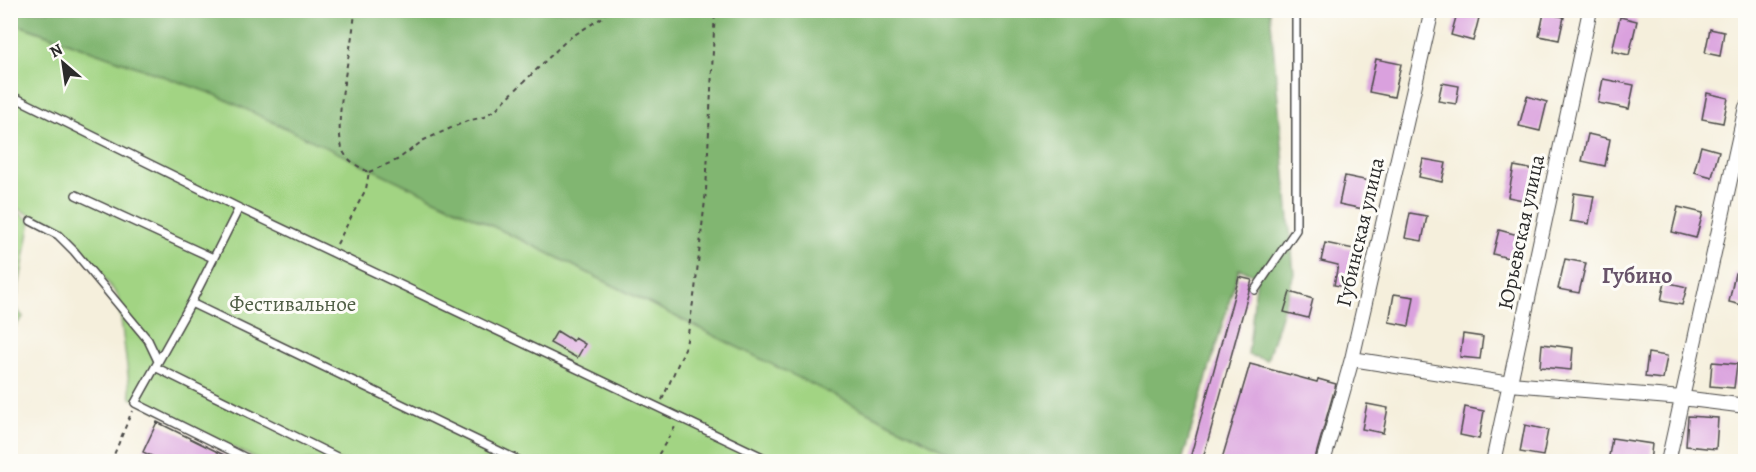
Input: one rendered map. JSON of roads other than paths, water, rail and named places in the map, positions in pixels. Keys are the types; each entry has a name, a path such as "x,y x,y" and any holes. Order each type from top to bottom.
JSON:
{"street":[{"name":"Губинская улица","path":"1323,462 1352,359 1432,10"},
{"name":"Юрьевская улица","path":"1493,462 1590,10"},
{"path":"1668,462 1746,107"},
{"path":"1352,359 1510,384 1682,398 1746,406"}],"lane":[{"path":"1255,290 1296,230 1296,10"},
{"path":"10,95 239,208 773,462"},
{"path":"75,195 213,258"},
{"path":"239,208 191,303 135,403 254,462"},
{"path":"31,221 58,235 74,250 148,340 156,364 347,462"},
{"path":"191,303 522,462"}],"district":[{"name":"Губино","path":"1637,275"}],"park label":[{"name":"Фестивальное","path":"293,304"}]}
